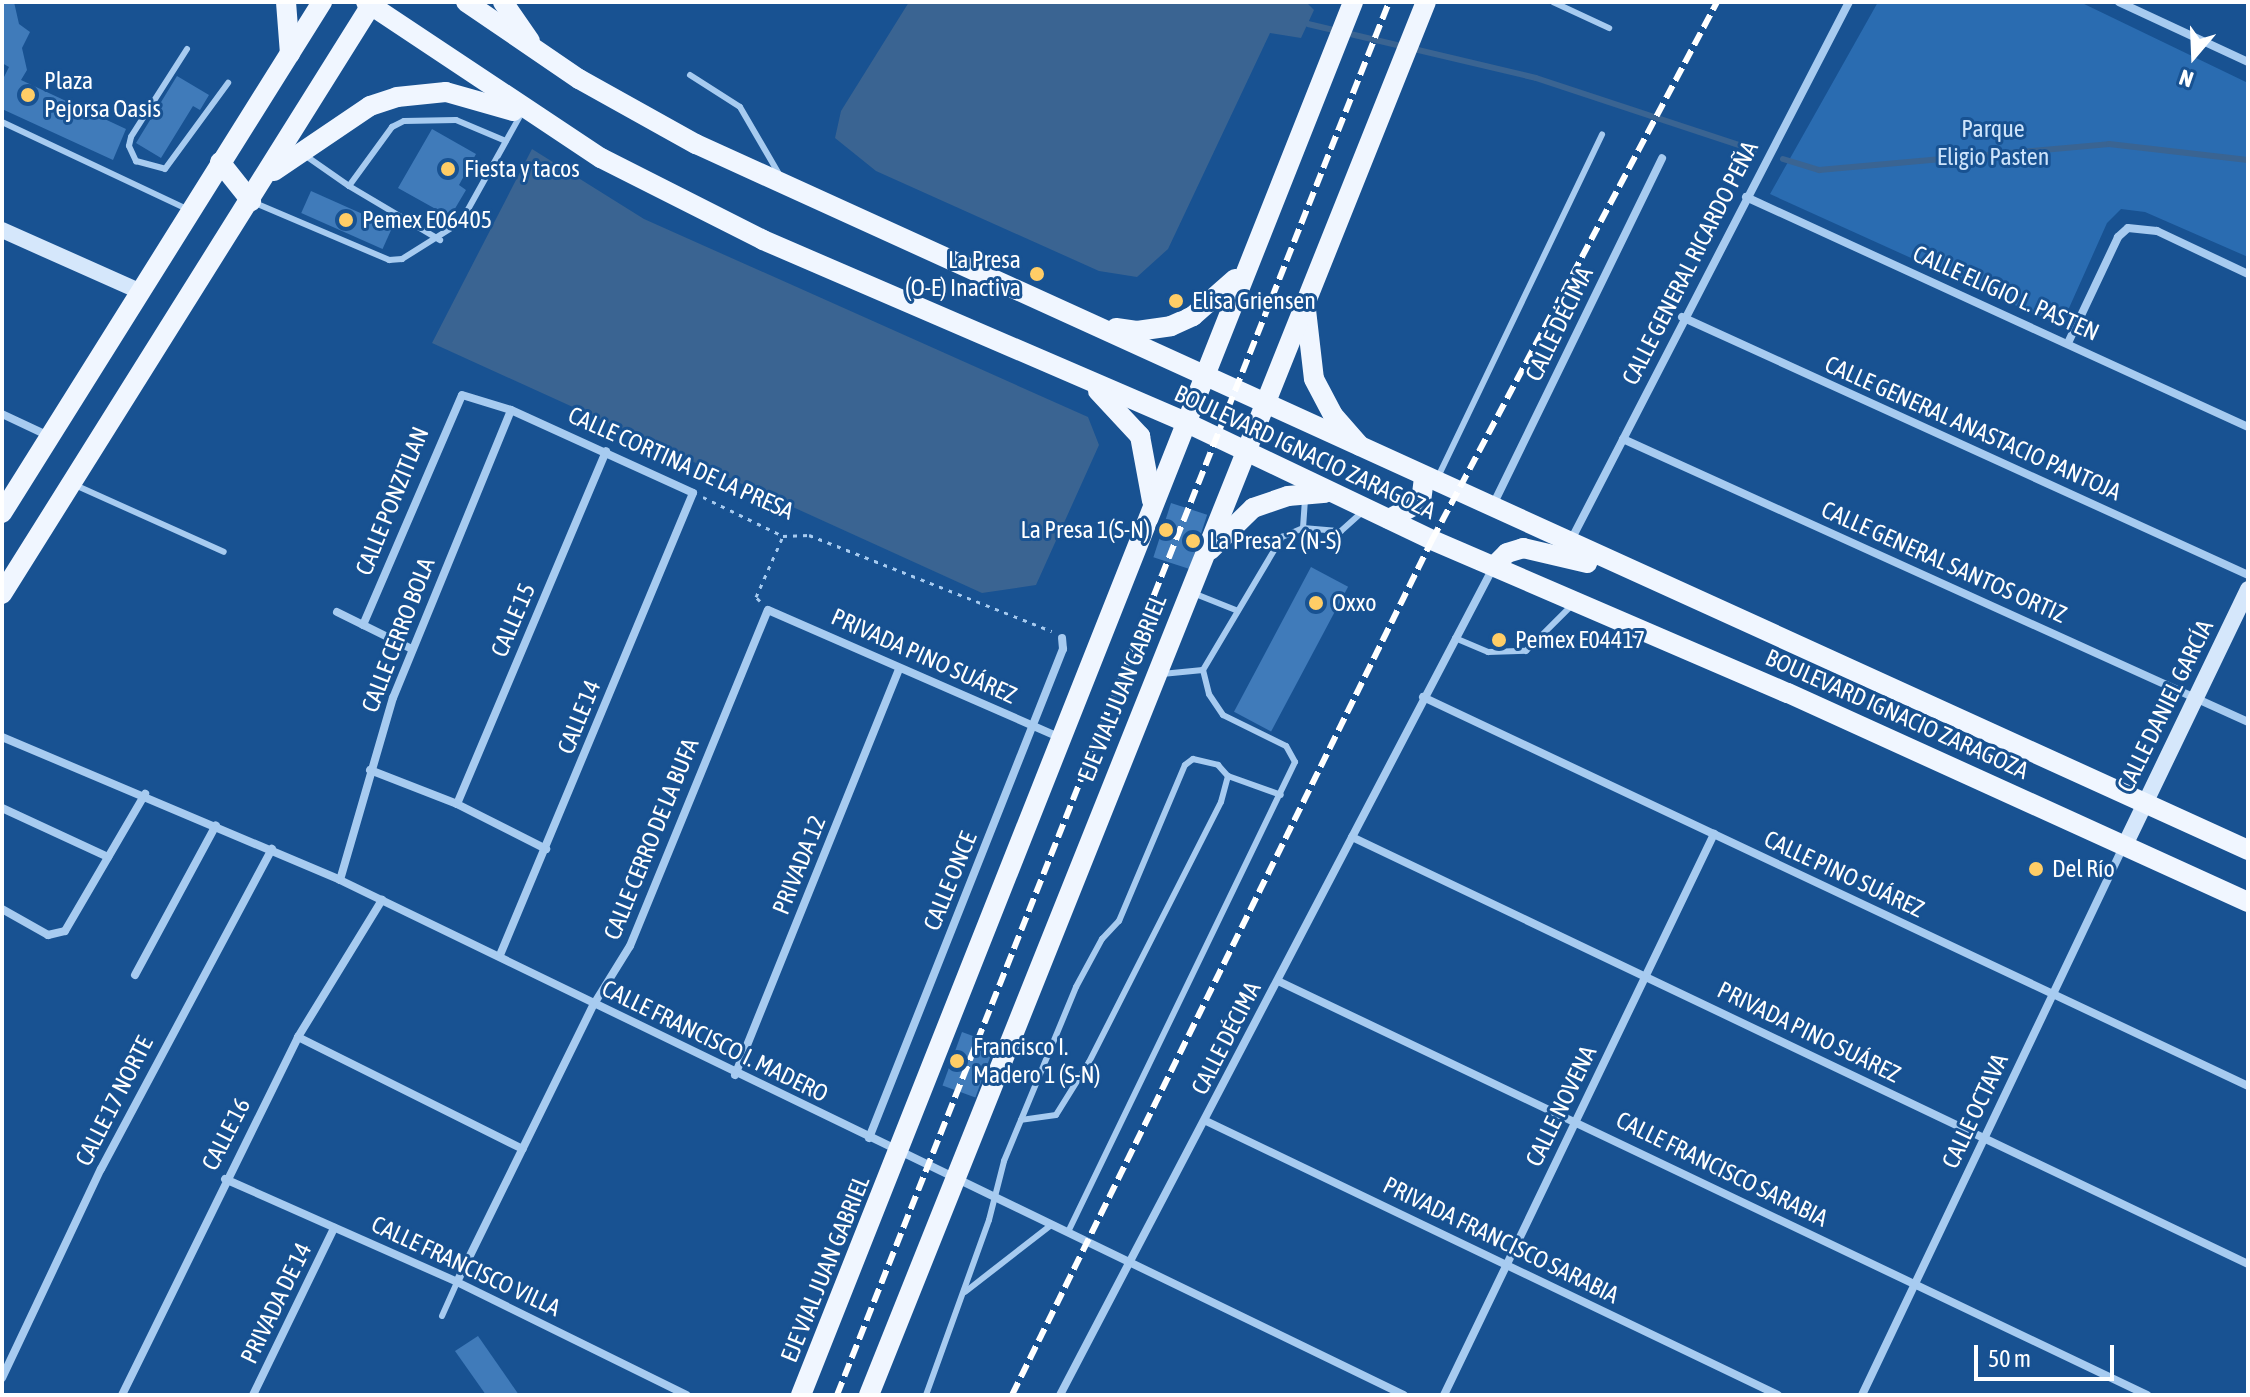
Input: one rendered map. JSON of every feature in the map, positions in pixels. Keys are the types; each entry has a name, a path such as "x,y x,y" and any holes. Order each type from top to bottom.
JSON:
{"main road":[{"path":"286,2 290,54"},
{"path":"2,513 322,2"},
{"name":"BOULEVARD IGNACIO ZARAGOZA","path":"466,2 539,54 638,114 784,184 1102,325 1203,377 1366,452 2248,850"},
{"path":"503,2 539,54"},
{"name":"EJE VIAL JUAN GABRIEL","path":"869,1395 1262,404 1426,2"},
{"path":"2,594 267,176 370,3"},
{"name":"BOULEVARD IGNACIO ZARAGOZA","path":"370,3 529,116 601,158 763,240 1185,422 1329,493 2248,902"},
{"name":"EJE VIAL JUAN GABRIEL","path":"801,1395 901,1154 1243,270 1349,11"},
{"path":"267,176 370,106 397,97 446,92 529,116"},
{"path":"220,162 251,201"},
{"path":"2,230 139,291"},
{"path":"1102,325 1137,331 1171,326 1214,300 1243,270"},
{"path":"1308,294 1305,328 1314,379 1333,415 1366,452"},
{"path":"1089,383 1140,436 1153,508"},
{"path":"1389,519 1421,502 1430,480"},
{"path":"1201,558 1253,508 1305,494 1329,493"},
{"path":"1494,566 1507,553 1523,548 1623,567"},
{"name":"CALLE DANIEL GARCÍA","path":"2125,845 2248,589"}],"street":[{"name":"CALLE GENERAL RICARDO PEÑA","path":"1569,543 1682,317 1849,2"},
{"path":"2119,2 2248,62"},
{"name":"CALLE DÉCIMA","path":"1492,508 1662,158"},
{"name":"CALLE ELIGIO L. PASTEN","path":"1746,197 2248,427"},
{"path":"2068,343 2118,237 2128,228 2157,231 2248,274"},
{"name":"CALLE GENERAL ANASTACIO PANTOJA","path":"1682,317 2248,575"},
{"name":"CALLE CORTINA DE LA PRESA","path":"462,395 511,410 693,493"},
{"name":"CALLE PONZITLAN","path":"363,625 462,395"},
{"name":"CALLE CERRO BOLA","path":"340,880 370,770 412,649 511,410"},
{"path":"2,414 50,436"},
{"name":"CALLE GENERAL SANTOS ORTIZ","path":"1623,439 2248,722"},
{"name":"CALLE 15","path":"457,804 606,451"},
{"name":"CALLE 14","path":"500,955 693,493"},
{"name":"CALLE DÉCIMA","path":"1060,1395 1133,1264 1423,697 1494,566"},
{"name":"PRIVADA PINO SUÁREZ","path":"768,610 1064,739"},
{"name":"CALLE CERRO DE LA BUFA","path":"457,1282 594,1004 630,946 768,610"},
{"path":"337,612 412,649"},
{"name":"CALLE ONCE","path":"869,1138 1063,649 1062,638"},
{"name":"PRIVADA 12","path":"735,1075 899,669"},
{"name":"CALLE PINO SUÁREZ","path":"1423,697 2248,1086"},
{"name":"CALLE FRANCISCO I. MADERO","path":"2,737 272,849 500,955 735,1075 1404,1395"},
{"path":"370,770 457,804 546,849"},
{"path":"2,909 58,935 145,794"},
{"path":"2,808 108,857"},
{"path":"135,975 216,825"},
{"name":"CALLE NOVENA","path":"1444,1395 1714,834"},
{"name":"PRIVADA PINO SUÁREZ","path":"1352,837 1646,974 1983,1140 2248,1264"},
{"name":"CALLE OCTAVA","path":"1862,1395 2125,845"},
{"name":"CALLE 17 NORTE","path":"2,1378 101,1169 272,849"},
{"name":"CALLE 16","path":"122,1395 225,1179 298,1037 382,900"},
{"name":"CALLE FRANCISCO SARABIA","path":"1278,981 2147,1395"},
{"path":"298,1037 523,1149"},
{"name":"PRIVADA FRANCISCO SARABIA","path":"1206,1121 1778,1395"},
{"name":"CALLE FRANCISCO VILLA","path":"225,1179 457,1282 687,1395"},
{"name":"PRIVADA DE 14","path":"253,1395 334,1228"}],"lane":[{"path":"1553,2 1609,28"},
{"path":"187,49 131,137 129,146 136,161 165,169 228,83"},
{"path":"690,75 740,107 784,184"},
{"path":"397,97 404,121"},
{"path":"251,201 389,260 440,240 461,222 506,141 529,116"},
{"path":"349,186 392,127 404,121 456,120 506,141"},
{"path":"2,122 190,210"},
{"path":"1430,480 1602,134"},
{"path":"301,152 349,186 440,240"},
{"path":"72,484 224,552"},
{"path":"1303,528 1305,494"},
{"path":"1068,1232 1292,773 1293,753 1223,715 1209,694 1203,670 1271,550 1282,537 1303,528 1341,531 1365,509"},
{"path":"1189,591 1238,611"},
{"path":"1455,638 1488,652 1526,651 1575,601"},
{"path":"1156,674 1203,670"},
{"path":"926,1395 965,1292 1021,1120 1076,987 1102,939 1119,921 1185,765 1193,759 1207,761 1228,776 1281,795"},
{"path":"1021,1120 1042,1120 1056,1115 1065,1103 1214,816 1228,776"},
{"path":"965,1292 1051,1225"},
{"path":"442,1316 457,1282"}],"path":[{"name":"CALLE CORTINA DE LA PRESA","path":"693,493 783,536 809,535 1062,638"},
{"path":"768,610 756,597 783,536"}],"green space":[{"name":"Parque Eligio Pasten","path":"1878,2 2080,2 2248,83 2248,257 2145,212 2121,209 2107,223 2061,326 1770,194"}],"shaded area":[{"path":"909,2 1306,2 1314,10 1301,38 1270,33 1168,249 1137,277 1099,271 876,171 835,138 841,111"},
{"path":"532,149 644,219 1088,417 1099,445 1036,585 982,593 432,343"}],"building":[{"name":"Plaza Pejorsa Oasis","path":"2,2 14,2 19,24 30,32 22,48 27,70 21,80 126,129 113,160 2,109 2,81 9,67 2,63"},
{"path":"177,76 209,95 200,110 193,106 161,158 136,143"},
{"path":"432,129 476,154 459,185 466,190 450,217 398,188"},
{"name":"Pemex E06405","path":"311,191 392,227 383,249 301,213"},
{"path":"1171,503 1207,515 1190,569 1153,557"},
{"path":"1311,567 1348,587 1271,732 1234,712"},
{"path":"962,1032 995,1044 975,1098 943,1086"},
{"path":"478,1336 519,1395 486,1395 455,1351"}],"waterway":[{"path":"1308,24 1536,78 1754,150"},
{"path":"1783,159 1819,170 2109,144 2248,160"}],"railway":[{"path":"837,1395 1389,2"},
{"path":"1012,1395 1432,540 1717,2"}],"place":[{"name":"Plaza Pejorsa Oasis","path":"28,95"},
{"name":"Fiesta y tacos","path":"448,169"},
{"name":"Pemex E06405","path":"346,220"},
{"name":"La Presa (O-E) Inactiva","path":"1037,274"},
{"name":"Elisa Griensen","path":"1176,301"},
{"name":"La Presa 1(S-N)","path":"1166,530"},
{"name":"La Presa 2 (N-S)","path":"1193,541"},
{"name":"Oxxo","path":"1316,603"},
{"name":"Pemex E04417","path":"1499,640"},
{"name":"Del Río","path":"2036,869"},
{"name":"Francisco I. Madero 1 (S-N)","path":"957,1061"}]}
